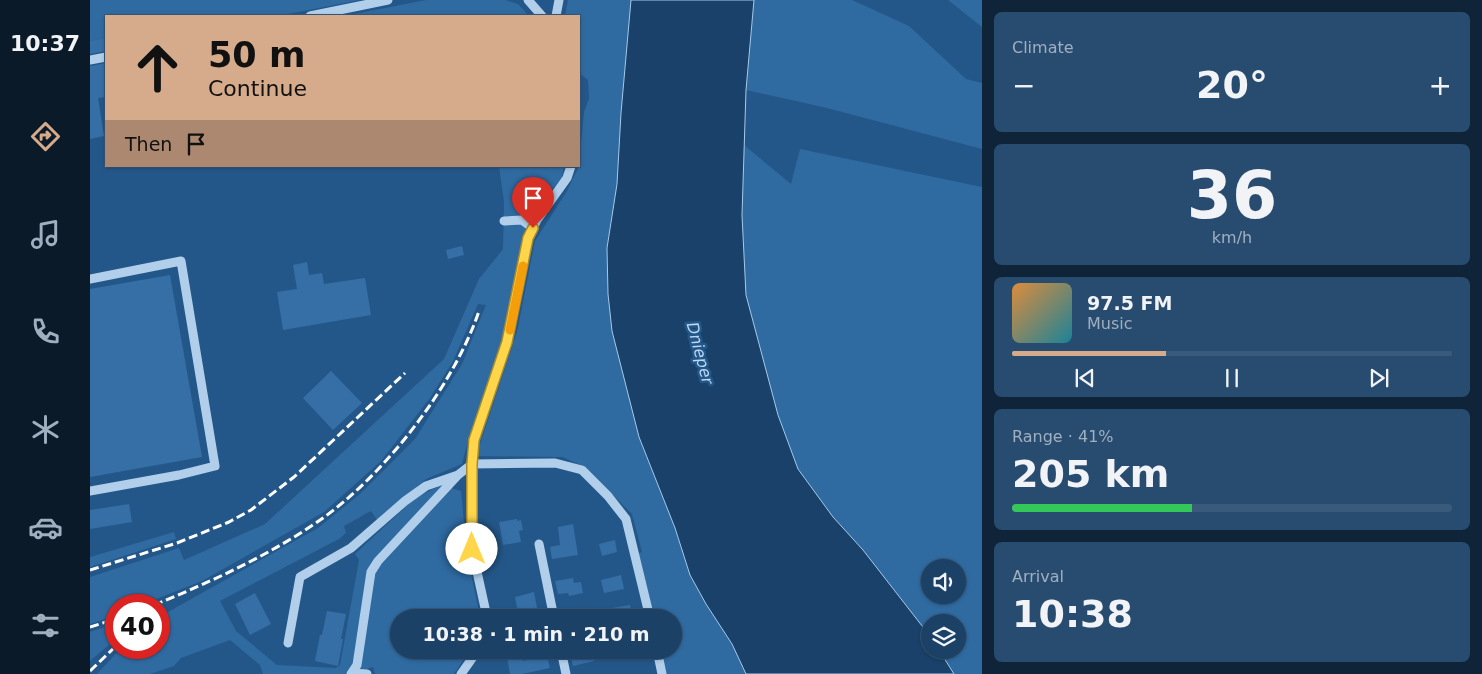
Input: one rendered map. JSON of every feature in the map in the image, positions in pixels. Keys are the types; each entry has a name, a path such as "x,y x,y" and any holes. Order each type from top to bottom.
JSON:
{"street":[{"path":"315,15 388,0"},
{"path":"528,0 541,15"},
{"path":"556,15 559,0"},
{"path":"90,60 105,57"},
{"path":"485,609 472,549 472,464 474,440 507,342 528,238 562,185 571,167"},
{"path":"504,221 522,220 533,228"},
{"path":"90,279 181,261 215,466 179,475 90,491"},
{"path":"367,674 352,673 357,665 370,572 458,475 472,464 555,463 582,470 608,496 626,519 648,609"},
{"path":"288,643 300,577 351,548 405,501 426,486 458,475"},
{"path":"539,544 552,609"},
{"path":"461,674 471,659"},
{"path":"563,659 566,674"},
{"path":"659,659 662,674"}],"shaded area":[{"path":"90,0 360,0 283,15 105,15 105,38 90,41"},
{"path":"426,0 505,0 518,4 528,15 349,15"},
{"path":"568,0 631,0 617,184 607,248 612,331 639,437 675,528 690,575 732,644 746,674 660,674 657,659 682,659 682,609 646,609 634,555 642,552 632,514 586,468 563,457 476,456 517,332 535,241 580,167 584,112 589,99 588,80 580,74 580,15 565,15"},
{"path":"754,0 852,0 909,26 966,79 982,83 982,149 827,108 746,90"},
{"path":"948,0 982,0 982,27"},
{"path":"744,145 791,184 800,149 982,187 982,674 954,674 945,659 966,659 966,614 921,614 921,625 863,550 833,517 798,469 778,415 746,295 742,215"},
{"path":"499,167 564,167 562,178 538,206 525,230 506,329 471,430 462,464 426,479 377,520 371,511 344,526 346,533 339,539 220,601 236,631 277,665 336,668 340,665 359,560 355,554 415,498 441,485 461,491 467,554 478,609 390,609 390,659 464,659 454,674 375,674 373,667 351,674 263,674 260,665 230,640 181,658 174,666 150,674 97,674 111,659 170,659 170,611 318,528 360,494 415,439 462,364 486,305 478,304 453,361 430,398 381,461 324,512 202,581 169,594 105,594 105,619 90,624 90,577 179,548 184,560 265,524 444,359 479,279 503,249 504,202"},
{"path":"174,532 176,539 90,567 90,557"},
{"path":"105,627 105,648 90,661 90,632"}],"water":[{"name":"Dnieper","path":"631,0 754,0 746,90 742,215 746,295 778,415 798,469 833,517 863,550 921,625 921,659 945,659 954,674 746,674 732,644 690,575 675,528 639,437 612,331 608,294 607,248 617,184"}],"building":[{"path":"105,38 105,51 90,54 90,41"},
{"path":"105,63 105,97 98,98 104,136 90,139 90,66"},
{"path":"462,246 464,255 448,259 446,250"},
{"path":"307,262 309,275 322,273 324,284 365,278 371,315 283,330 277,292 297,289 293,265"},
{"path":"170,275 202,457 90,477 90,289"},
{"path":"331,371 362,403 333,430 303,398"},
{"path":"129,504 132,522 90,529 90,510"},
{"path":"517,519 517,521 521,520 523,530 519,531 521,542 503,545 499,522"},
{"path":"573,524 578,555 552,559 550,547 560,545 558,527"},
{"path":"615,540 617,552 602,556 599,544"},
{"path":"621,575 624,589 604,593 601,580"},
{"path":"573,578 574,583 581,582 583,593 569,596 568,593 558,594 555,581"},
{"path":"534,592 537,609 517,609 515,597"},
{"path":"255,593 271,624 250,635 235,604"},
{"path":"630,605 631,609 612,609"},
{"path":"327,611 346,614 338,666 315,661"},
{"path":"507,659 523,659 523,661 548,659 550,668 522,674 510,674"},
{"path":"572,659 594,659 594,661 573,666"}],"railway":[{"path":"170,598 263,555 304,531 347,499 371,477 416,425 436,397 468,339 479,311"},
{"path":"90,570 177,543 229,522 251,510 294,477 405,373"},
{"path":"90,627 105,622"},
{"path":"90,671 105,657"}],"slow traffic":[{"path":"510,330 523,266"}],"route":[{"path":"472,549 472,464 474,440 507,342 528,238 533,228"}]}
